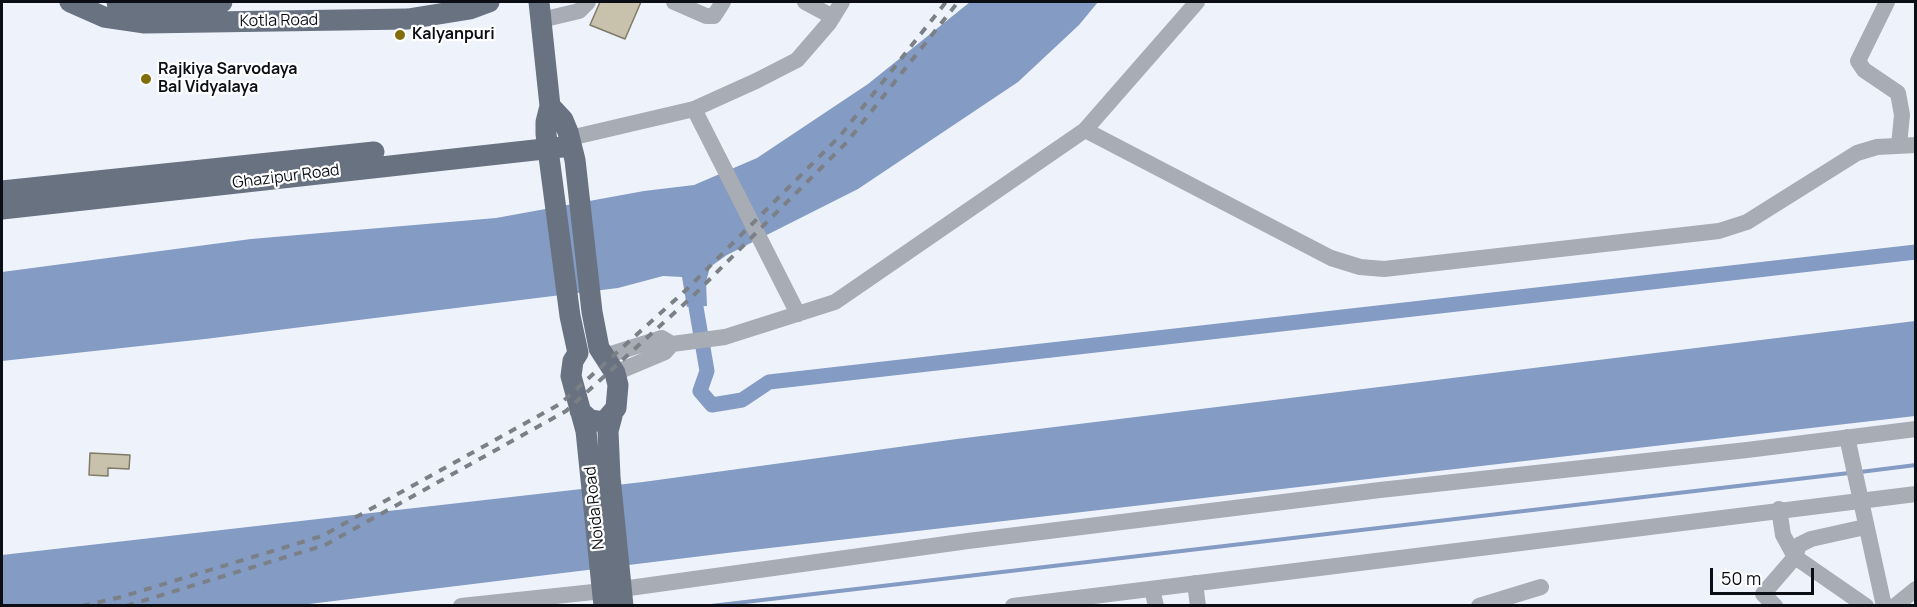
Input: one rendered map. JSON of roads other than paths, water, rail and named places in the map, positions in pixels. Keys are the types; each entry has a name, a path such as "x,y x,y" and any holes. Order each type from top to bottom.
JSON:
{"main road":[{"name":"Kotla Road","path":"70,2 104,17 145,23 408,19 476,4"},
{"name":"Kotla Road","path":"117,2 138,5 222,2"},
{"path":"540,11 550,106 546,122 570,316 578,353 589,348 606,359"},
{"path":"550,106 563,120 571,144"},
{"name":"Ghazipur Road","path":"2,209 549,149 571,144"},
{"name":"Noida Road","path":"571,144 592,312 619,397 612,416 601,478"},
{"name":"Ghazipur Road","path":"2,191 549,149"},
{"name":"Noida Road","path":"578,353 573,361 571,376 601,478 613,592"},
{"path":"580,411 599,423 612,416"}],"street":[{"path":"540,11 579,11 588,2"},
{"path":"674,2 706,16 714,16 723,2"},
{"path":"805,2 833,16"},
{"path":"571,144 693,109 797,60 842,2"},
{"path":"606,359 662,338 672,344 725,337 835,303 1085,130 1197,2"},
{"path":"1085,130 1331,258 1360,267 1384,270 1719,231 1747,222 1857,153 1877,147 1907,145 1898,93 1864,70 1858,61 1887,2"},
{"path":"693,109 798,314"},
{"path":"461,606 613,592 980,539 1848,443 1916,429"},
{"path":"1848,443 1884,606"},
{"path":"1013,606 1779,509 1859,495 1916,494"},
{"path":"1779,509 1783,535 1794,557 1866,606"},
{"path":"1775,606 1764,594 1794,557 1796,548 1802,543 1865,527"},
{"path":"1195,583 1198,606"},
{"path":"1479,606 1541,587"},
{"path":"1152,589 1156,606"},
{"path":"1895,606 1916,589"}],"water":[{"path":"970,2 1098,2 1079,25 1018,82 858,189 727,255 710,267 706,282 707,306 687,307 682,277 663,276 618,288 205,339 2,361 2,272 251,239 496,218 644,191 694,185 757,158 868,84"},
{"path":"1915,321 1915,416 735,552 301,605 2,605 2,555 643,482 957,439"}],"waterway":[{"path":"696,307 707,371 700,391 712,405 742,400 769,382 1916,252"},
{"path":"1860,472 1916,465"},
{"path":"711,606 1849,473"}],"railway":[{"path":"82,606 121,597 322,536 560,404 686,290 840,136 946,2"},
{"path":"126,606 325,545 566,411 693,296 847,142 958,2"}],"place":[{"name":"Kalyanpuri","path":"400,35"},
{"name":"Rajkiya Sarvodaya Bal Vidyalaya","path":"146,79"}]}
